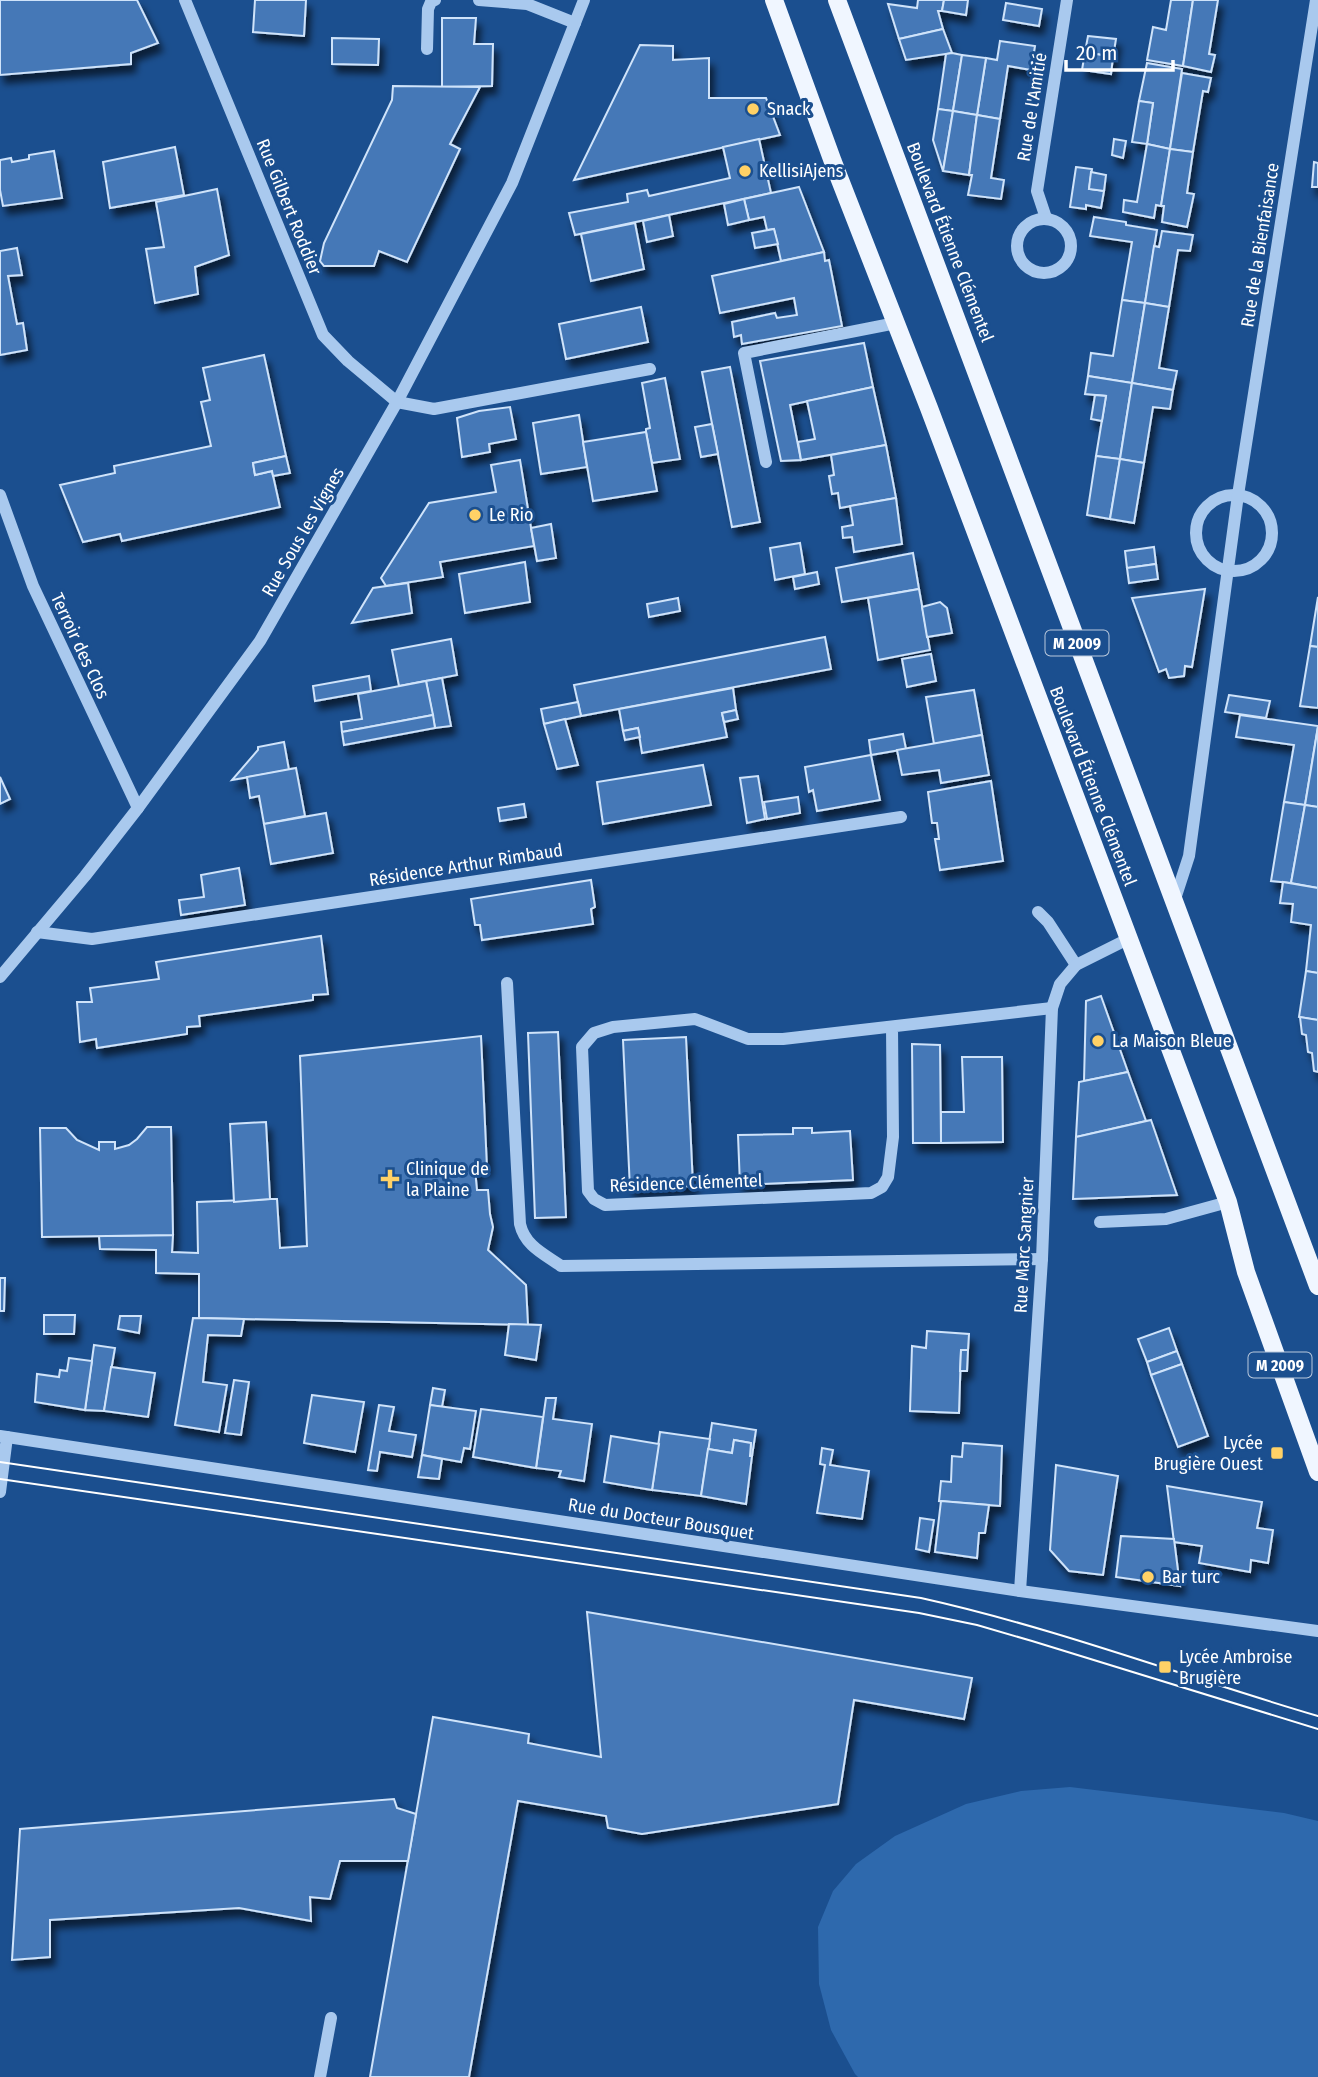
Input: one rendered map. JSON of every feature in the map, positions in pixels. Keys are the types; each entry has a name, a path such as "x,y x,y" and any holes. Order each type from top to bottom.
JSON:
{"main road":[{"name":"Boulevard Étienne Clémentel","path":"774,0 1228,1202 1245,1272 1318,1472"},
{"name":"Boulevard Étienne Clémentel","path":"837,0 1318,1286"}],"street":[{"name":"Rue Gilbert Roddier","path":"185,0 323,335 348,361 397,402"},
{"path":"427,49 428,9 435,0"},
{"path":"479,0 527,4 575,23 584,0"},
{"name":"Rue de l'Amitié","path":"1046,218 1037,191 1067,0"},
{"name":"Rue de la Bienfaisance","path":"1175,899 1189,856 1238,495 1316,0"},
{"name":"Rue Sous les Vignes","path":"0,977 138,808 260,641 397,402 512,183 575,23"},
{"path":"1046,218 1061,224 1070,236 1071,253 1063,266 1056,270 1050,273 1034,272 1021,263 1018,255 1016,248 1019,232 1031,221 1046,218"},
{"path":"766,462 744,353 895,323"},
{"path":"397,402 434,409 650,369"},
{"name":"Terroir des Clos","path":"0,495 33,586 138,808"},
{"path":"1238,495 1253,500 1264,510 1270,523 1272,538 1267,552 1257,564 1244,570 1229,571 1216,567 1206,559 1199,548 1196,535 1203,510 1213,501 1238,495"},
{"name":"Résidence Arthur Rimbaud","path":"37,932 92,939 901,817"},
{"path":"1038,912 1048,922 1076,965"},
{"name":"Rue Marc Sangnier","path":"1020,1591 1042,1259 1052,1008 1060,984 1076,965 1128,939"},
{"path":"507,983 520,1224 529,1244 561,1266 1042,1259"},
{"name":"Résidence Clémentel","path":"892,1027 894,1137 888,1177 882,1188 871,1194 605,1205 594,1199 588,1191 582,1047 594,1033 613,1027 695,1019 748,1039 783,1040 892,1027 1052,1008"},
{"path":"1100,1222 1166,1219 1228,1202"},
{"path":"0,1492 4,1436"},
{"name":"Rue du Docteur Bousquet","path":"4,1436 1020,1591 1318,1630"},
{"path":"320,2077 331,2018"}],"shaded area":[{"path":"1070,1787 1284,1813 1318,1821 1318,2077 858,2077 855,2074 831,2030 819,1984 818,1927 833,1891 856,1864 895,1836 966,1804 1021,1791"}],"building":[{"path":"0,0 137,0 158,43 131,53 131,64 0,75"},
{"path":"255,0 306,0 304,36 253,32"},
{"path":"918,0 944,0 942,11 938,11 943,29 899,39 888,4 917,8"},
{"path":"944,0 968,0 966,15 942,11"},
{"path":"1171,0 1193,0 1183,66 1147,60 1153,27 1166,30"},
{"path":"1193,0 1218,0 1209,54 1215,55 1211,72 1183,66"},
{"path":"1006,3 1042,9 1039,26 1003,20"},
{"path":"442,18 476,18 474,44 493,44 492,86 442,87"},
{"path":"943,29 952,53 906,60 899,39"},
{"path":"1088,36 1116,39 1113,57 1085,52"},
{"path":"332,38 379,39 378,65 332,64"},
{"path":"1000,41 1035,46 1031,70 1008,66 1000,119 977,115 986,58 997,60"},
{"path":"640,45 673,46 673,60 709,58 709,98 766,98 780,135 574,180"},
{"path":"1085,52 1113,57 1111,74 1082,70"},
{"path":"946,54 962,55 953,111 938,109"},
{"path":"962,55 986,58 977,115 953,111"},
{"path":"1147,63 1182,69 1170,149 1147,144 1153,103 1139,101"},
{"path":"1182,73 1211,78 1208,92 1203,91 1193,152 1170,149"},
{"path":"393,86 480,87 450,144 460,149 407,262 379,251 374,266 324,266 320,261 324,243 392,100"},
{"path":"1139,101 1153,103 1147,144 1132,142"},
{"path":"938,109 953,111 943,171 933,140"},
{"path":"953,111 977,115 969,175 943,171"},
{"path":"977,115 1000,119 991,178 1004,180 1001,199 968,195"},
{"path":"759,139 771,193 575,235 569,213 628,202 627,194 647,190 649,196 730,178 723,147"},
{"path":"1114,139 1126,141 1123,158 1112,155"},
{"path":"1147,144 1170,149 1161,206 1156,205 1154,218 1123,212 1124,200 1137,202"},
{"path":"175,147 184,195 110,208 103,162"},
{"path":"1170,149 1193,152 1187,193 1194,194 1187,227 1162,222 1164,206 1161,206"},
{"path":"54,151 62,198 3,206 0,160 11,158 12,162 29,159 29,155"},
{"path":"1314,162 1318,163 1318,187 1312,187"},
{"path":"1076,167 1092,169 1089,189 1104,191 1101,208 1086,205 1086,209 1070,207"},
{"path":"1091,172 1106,175 1104,191 1089,189"},
{"path":"799,187 824,252 781,261 774,229 767,230 764,217 749,220 744,199"},
{"path":"217,189 229,255 195,267 198,294 155,303 146,249 164,247 156,202"},
{"path":"744,199 749,220 728,225 724,204"},
{"path":"669,215 673,236 647,242 643,221"},
{"path":"1094,217 1157,230 1145,303 1122,300 1132,242 1090,236"},
{"path":"635,223 644,269 591,281 581,234"},
{"path":"774,229 778,244 755,248 752,233"},
{"path":"1162,231 1193,235 1190,251 1178,250 1169,307 1145,303 1154,246 1159,247"},
{"path":"17,248 22,275 8,276 17,324 23,323 27,350 0,355 0,251"},
{"path":"824,252 825,261 829,260 842,326 742,344 741,335 734,337 732,322 775,313 777,318 797,315 794,298 720,313 712,276"},
{"path":"1122,300 1145,303 1132,383 1088,376 1091,353 1113,356"},
{"path":"1145,303 1169,307 1159,368 1177,371 1173,390 1132,383"},
{"path":"641,307 648,342 566,359 559,324"},
{"path":"864,343 873,387 790,405 801,460 781,461 760,361"},
{"path":"264,355 286,456 253,463 255,475 272,471 280,507 122,541 120,534 83,542 60,485 115,473 114,466 211,446 201,402 210,400 203,368"},
{"path":"730,367 760,522 732,527 702,372"},
{"path":"1088,376 1132,383 1120,459 1096,456 1106,396 1085,394"},
{"path":"665,378 680,459 652,463 646,432 646,429 650,428 642,383"},
{"path":"1132,383 1173,390 1170,409 1153,407 1144,463 1120,459"},
{"path":"873,387 886,445 801,460 798,442 815,439 807,401"},
{"path":"1095,395 1106,396 1102,421 1091,419"},
{"path":"510,407 516,439 489,444 490,452 462,457 457,418 479,411"},
{"path":"579,415 587,467 541,474 533,423"},
{"path":"712,424 718,454 701,457 695,427"},
{"path":"646,432 657,491 593,501 583,442"},
{"path":"886,445 896,498 840,508 838,493 832,494 829,476 834,475 831,455"},
{"path":"286,456 290,473 273,476 272,471 255,475 253,463"},
{"path":"1096,456 1120,459 1110,519 1087,515"},
{"path":"1120,459 1144,463 1134,523 1110,519"},
{"name":"Le Rio","path":"520,460 534,546 440,562 443,577 386,586 381,578 429,503 496,492 491,465"},
{"path":"896,498 902,544 854,552 852,537 843,538 842,527 853,525 850,506"},
{"path":"551,524 556,558 537,561 531,528"},
{"path":"800,543 805,574 775,580 770,548"},
{"path":"1154,547 1156,564 1127,568 1125,551"},
{"path":"913,553 919,589 842,602 836,568"},
{"path":"525,562 530,602 465,613 459,574"},
{"path":"1156,564 1158,579 1129,583 1127,568"},
{"path":"817,572 819,584 795,589 793,577"},
{"path":"408,583 412,613 352,623 373,588"},
{"path":"919,589 930,650 878,660 868,598"},
{"path":"1205,589 1192,667 1185,666 1184,676 1169,678 1166,669 1159,672 1132,598"},
{"path":"1318,597 1318,647 1310,646"},
{"path":"678,598 680,611 649,617 647,604"},
{"path":"940,602 947,608 952,633 927,637 922,607"},
{"path":"825,637 831,669 581,716 574,685"},
{"path":"451,639 457,675 399,686 392,650"},
{"path":"1310,646 1318,647 1318,708 1300,706"},
{"path":"931,654 936,681 907,687 902,659"},
{"path":"369,676 371,691 315,701 313,686"},
{"path":"442,678 451,726 435,728 426,681"},
{"path":"426,681 433,715 342,732 341,722 362,719 358,694"},
{"path":"733,688 736,710 722,713 727,737 642,753 638,728 623,731 619,709"},
{"path":"974,690 982,735 934,744 926,697"},
{"path":"1229,695 1270,701 1266,718 1225,712"},
{"path":"578,702 581,716 544,724 541,709"},
{"path":"736,710 738,719 724,722 722,713"},
{"path":"433,715 435,728 344,745 342,732"},
{"path":"1240,715 1318,726 1305,805 1284,802 1294,745 1236,737"},
{"path":"565,719 578,765 557,769 544,724"},
{"path":"1318,727 1318,807 1305,805"},
{"path":"638,728 640,737 625,740 623,731"},
{"path":"903,734 906,749 871,755 869,740"},
{"path":"982,735 989,775 941,783 939,770 902,775 897,750"},
{"path":"284,742 289,770 232,780 258,747"},
{"path":"871,755 880,800 817,811 813,790 809,792 805,767"},
{"path":"703,765 711,805 603,824 597,782"},
{"path":"296,768 305,816 264,824 259,796 250,798 247,777"},
{"path":"758,776 765,819 747,823 740,778"},
{"path":"0,777 10,799 0,804"},
{"path":"991,781 1003,861 940,870 935,839 939,839 937,823 932,823 928,792"},
{"path":"798,797 800,813 767,819 764,802"},
{"path":"1284,802 1305,805 1291,883 1271,881"},
{"path":"524,804 526,817 500,821 498,808"},
{"path":"1305,805 1318,807 1318,888 1291,883"},
{"path":"326,813 333,853 271,864 264,824"},
{"path":"239,868 245,905 181,915 179,900 204,897 201,875"},
{"path":"591,880 595,907 591,909 593,924 482,940 480,925 475,925 471,899"},
{"path":"1283,882 1318,888 1318,973 1306,971 1311,925 1291,922 1293,904 1280,903"},
{"path":"321,936 328,994 313,995 313,1000 199,1016 200,1026 187,1027 187,1034 97,1048 96,1039 80,1042 77,1002 92,1002 90,988 159,979 156,962"},
{"path":"1306,971 1318,973 1318,1020 1299,1017"},
{"path":"1101,996 1128,1072 1084,1081 1086,1001"},
{"path":"1300,1017 1318,1020 1318,1072 1314,1071 1312,1053 1308,1052 1306,1035 1302,1034"},
{"path":"558,1032 566,1217 535,1218 528,1033"},
{"name":"Clinique de la Plaine","path":"481,1036 487,1168 475,1169 477,1190 488,1190 493,1227 488,1250 526,1285 528,1325 199,1318 199,1274 156,1273 156,1250 100,1249 99,1236 173,1235 172,1252 198,1253 197,1202 270,1199 277,1199 280,1248 307,1246 300,1056"},
{"path":"686,1037 693,1186 630,1189 623,1040"},
{"path":"912,1044 940,1045 941,1143 913,1143"},
{"path":"962,1057 1002,1057 1003,1142 941,1143 941,1112 964,1112"},
{"path":"1128,1072 1146,1121 1076,1137 1079,1082"},
{"path":"1151,1120 1177,1195 1073,1199 1076,1137"},
{"path":"266,1122 270,1199 234,1202 230,1124"},
{"path":"147,1127 171,1127 173,1235 42,1237 40,1128 66,1128 77,1140 99,1150 99,1142 115,1142 115,1149 129,1145"},
{"path":"793,1128 812,1128 812,1133 850,1131 853,1180 740,1185 738,1135 793,1134"},
{"path":"0,1278 5,1278 4,1311 0,1311"},
{"path":"44,1315 75,1315 74,1334 44,1334"},
{"path":"120,1316 141,1316 139,1333 118,1329"},
{"path":"193,1318 244,1319 241,1336 208,1335 203,1382 227,1385 219,1432 175,1425"},
{"path":"509,1324 541,1325 536,1360 505,1355"},
{"path":"1169,1328 1177,1351 1147,1362 1138,1339"},
{"path":"927,1331 969,1334 968,1350 961,1350 959,1413 910,1411 912,1346 926,1348"},
{"path":"94,1345 115,1348 104,1411 85,1410"},
{"path":"961,1350 968,1350 967,1371 960,1371"},
{"path":"1177,1351 1182,1364 1151,1375 1147,1362"},
{"path":"69,1358 92,1361 85,1410 35,1402 37,1374 59,1377 60,1370 67,1371"},
{"path":"1182,1364 1208,1436 1178,1447 1151,1375"},
{"path":"111,1367 155,1373 148,1417 104,1411"},
{"path":"234,1380 249,1382 241,1435 225,1433"},
{"path":"433,1388 445,1390 442,1407 430,1405"},
{"path":"312,1395 364,1402 355,1452 304,1443"},
{"path":"546,1398 556,1398 553,1419 592,1424 584,1481 559,1477 561,1471 536,1468"},
{"path":"379,1405 394,1407 389,1431 416,1435 412,1457 380,1452 377,1471 368,1470"},
{"path":"430,1405 476,1411 470,1449 464,1448 461,1462 422,1455"},
{"path":"481,1409 543,1417 536,1468 473,1457"},
{"path":"712,1423 756,1430 752,1456 751,1443 734,1440 732,1453 708,1449"},
{"path":"660,1432 710,1439 701,1496 652,1490"},
{"path":"611,1436 659,1444 652,1490 604,1482"},
{"path":"734,1440 751,1443 746,1504 701,1496 708,1449 732,1453"},
{"path":"963,1443 1002,1446 1000,1506 939,1501 941,1481 951,1482 952,1456 962,1457"},
{"path":"822,1448 833,1450 830,1465 869,1471 862,1519 817,1513 825,1465 820,1464"},
{"path":"422,1455 442,1459 439,1479 418,1477"},
{"path":"1056,1465 1118,1476 1103,1575 1069,1571 1050,1550"},
{"path":"1167,1486 1262,1502 1257,1528 1273,1530 1268,1563 1251,1560 1250,1572 1199,1563 1202,1546 1174,1542"},
{"path":"941,1501 989,1505 985,1533 979,1533 977,1558 935,1552"},
{"path":"920,1518 934,1520 929,1552 916,1549"},
{"path":"1121,1536 1174,1539 1180,1586 1116,1577"},
{"path":"587,1612 972,1678 964,1719 854,1700 838,1804 642,1834 608,1828 606,1816 518,1801 469,2077 370,2077 433,1717 529,1734 528,1743 601,1757"},
{"path":"394,1799 397,1808 416,1814 408,1861 340,1861 330,1899 310,1897 311,1921 239,1908 50,1920 50,1957 12,1960 20,1829"}],"tram line":[{"path":"0,1462 921,1598 1071,1638 1318,1716"},
{"path":"0,1479 919,1613 977,1625 1318,1729"}],"place":[{"name":"Snack","path":"753,109"},
{"name":"KellisiAjens","path":"745,171"},
{"name":"Le Rio","path":"475,515"},
{"name":"La Maison Bleue","path":"1098,1041"},
{"name":"Clinique de la Plaine","path":"390,1179"},
{"name":"Lycée Brugière Ouest","path":"1277,1453"},
{"name":"Bar turc","path":"1148,1577"},
{"name":"Lycée Ambroise Brugière","path":"1165,1667"}]}
